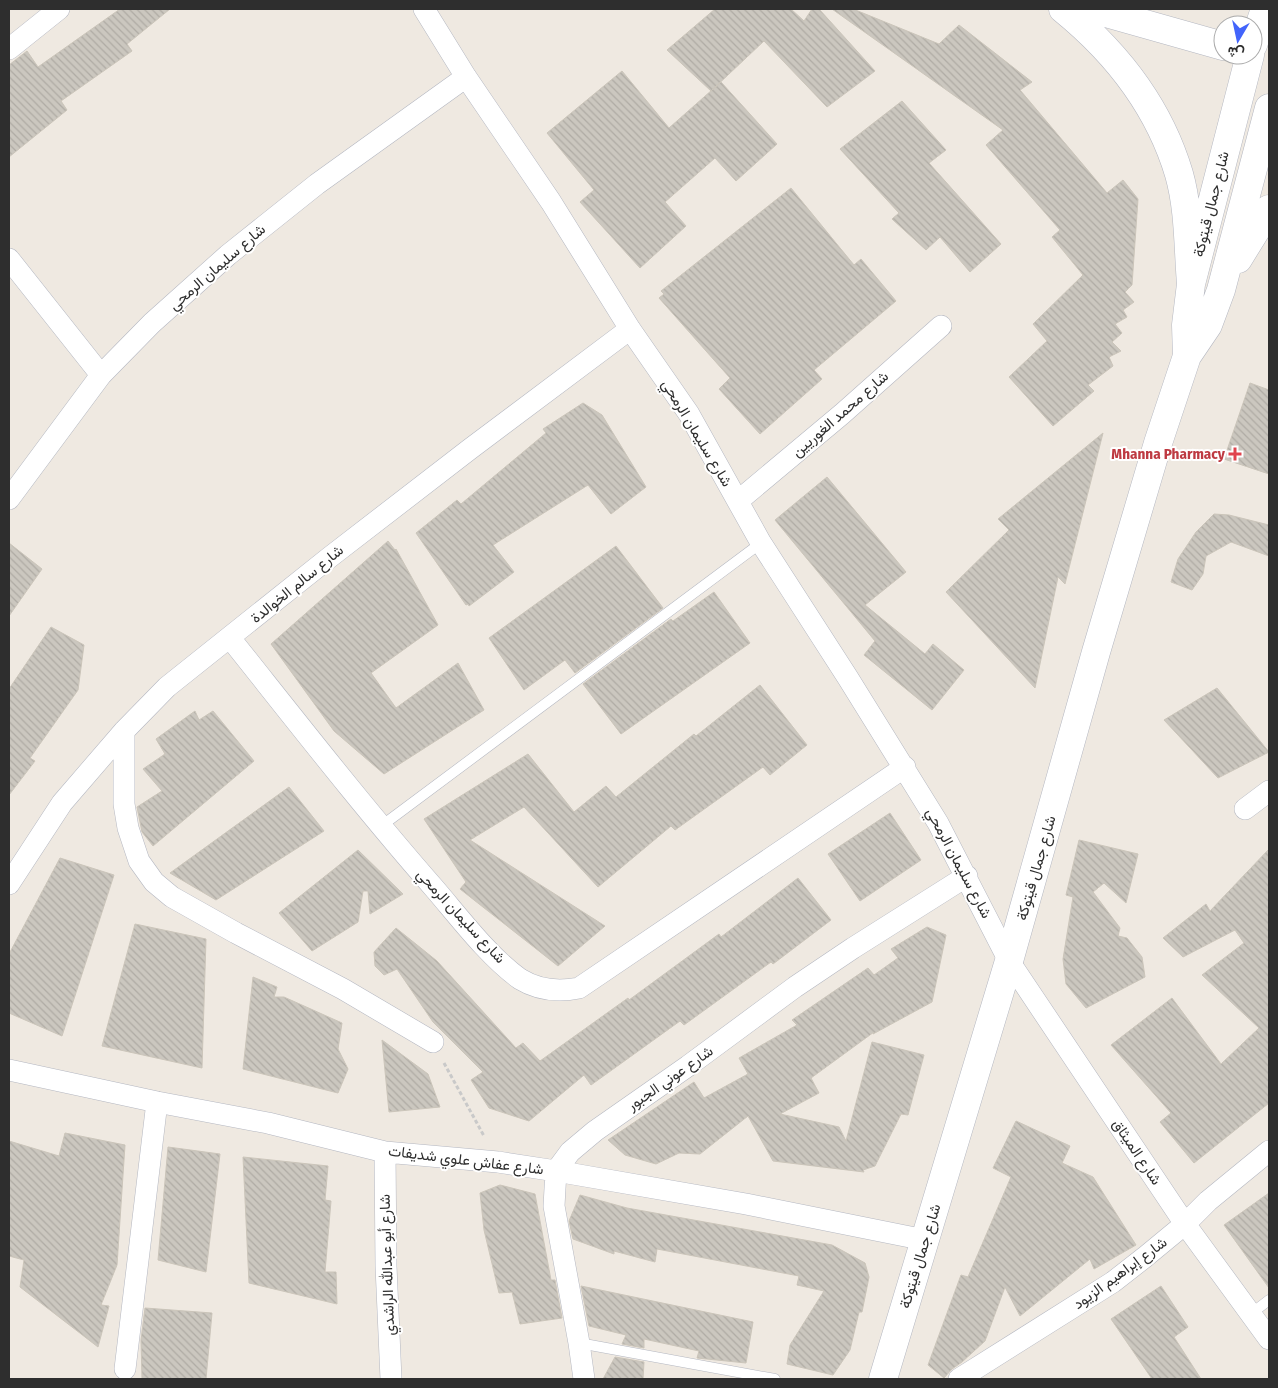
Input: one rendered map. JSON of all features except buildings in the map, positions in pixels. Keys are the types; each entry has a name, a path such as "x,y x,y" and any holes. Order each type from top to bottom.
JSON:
{"street":[{"path":"9,49 59,9"},
{"name":"شارع سليمان الرمحي","path":"424,9 466,77 551,202 630,329 689,414 761,543 905,767 938,823 967,876 1009,961"},
{"path":"1063,9 1100,42 1125,70 1149,104 1164,133 1179,175 1186,220 1191,284"},
{"path":"1092,9 1213,43"},
{"name":"شارع جمال قيتوكة","path":"1187,356 1186,325 1191,284 1248,65"},
{"name":"شارع سليمان الرمحي","path":"9,499 101,375 152,323 228,255 317,184 466,77"},
{"name":"شارع جمال قيتوكة","path":"883,1379 1009,961 1096,652 1158,443 1187,356 1208,325 1220,290 1269,108"},
{"path":"1220,290 1269,209"},
{"path":"9,259 101,375"},
{"name":"شارع محمد الغوريين","path":"738,501 842,414 941,326"},
{"name":"شارع سالم الخوالدة","path":"12,870 62,803 124,731 167,687 330,557 630,329"},
{"name":"شارع سليمان الرمحي","path":"230,638 380,827 489,950 521,979 550,990 579,988 605,972 905,767"},
{"path":"124,731 124,804 128,828 139,862 154,882 172,897 343,989 433,1042"},
{"path":"1245,809 1269,792"},
{"name":"شارع عوني الجبور","path":"556,1171 570,1152 595,1131 688,1066 795,987 967,876"},
{"name":"شارع الميثاق","path":"1009,961 1185,1224 1269,1339"},
{"name":"شارع عفاش علوي شديفات","path":"9,1070 157,1102 268,1123 385,1152 498,1162 556,1171 746,1204 925,1240"},
{"path":"124,1370 157,1102"},
{"name":"شارع إبراهيم الزيود","path":"959,1379 1113,1282 1185,1224 1208,1200 1269,1151"},
{"name":"شارع أبو عبدالله الراشدي","path":"385,1152 386,1266 392,1379"},
{"path":"556,1171 554,1206 580,1343 584,1379"}],"lane":[{"path":"380,827 761,543"},
{"path":"1252,1314 1269,1300"},
{"path":"580,1343 775,1379"}],"path":[{"path":"433,1042 498,1162"}],"place":[{"name":"Mhanna Pharmacy","path":"1235,454"}]}
